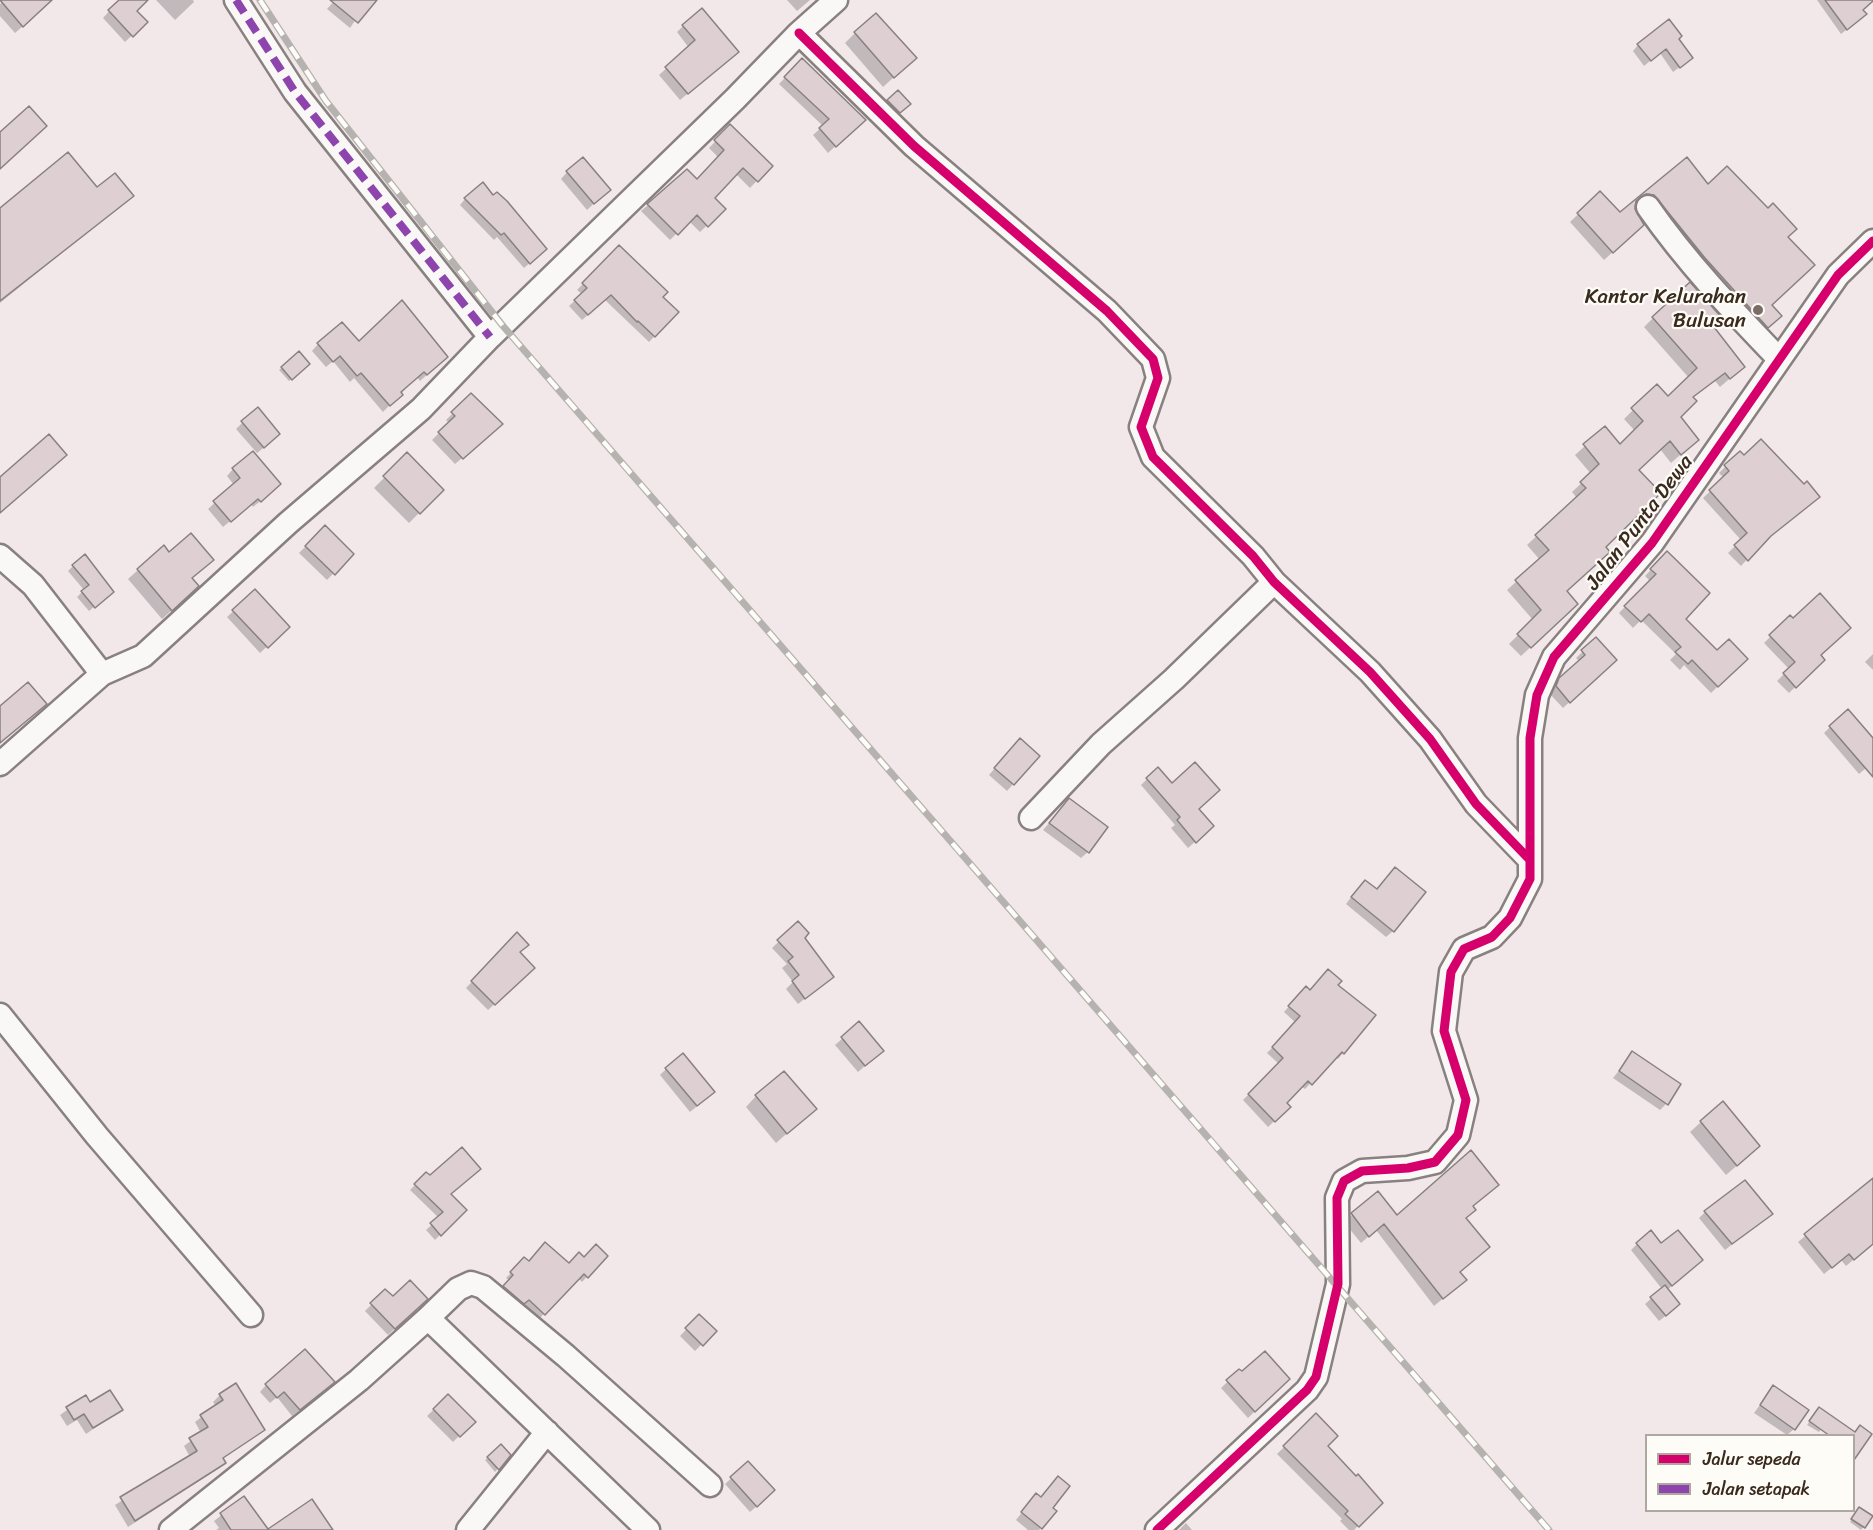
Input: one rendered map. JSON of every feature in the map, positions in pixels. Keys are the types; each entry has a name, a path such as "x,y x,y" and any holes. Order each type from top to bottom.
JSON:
{"street":[{"path":"236,0 296,92 490,337"},
{"path":"0,764 102,674 143,656 288,523 421,409 490,337 735,99 799,33 836,0"},
{"path":"799,33 914,146 1107,311 1153,359 1158,378 1141,427 1153,457 1253,556 1274,582 1370,672 1430,739 1476,804 1530,860"},
{"path":"1648,207 1708,286 1779,359"},
{"name":"Jalan Punta Dewa","path":"1156,1530 1307,1390 1316,1377 1338,1284 1337,1198 1344,1181 1362,1171 1408,1168 1435,1162 1458,1135 1466,1100 1444,1031 1451,972 1464,950 1492,937 1510,918 1530,879 1530,738 1537,695 1554,657 1652,543 1838,275 1873,241"},
{"path":"0,556 33,585 102,674"},
{"path":"1031,818 1101,744 1174,679 1274,582"},
{"path":"0,1016 97,1136 250,1315"},
{"path":"171,1530 359,1380 458,1289 471,1283 483,1287 566,1356 710,1485"},
{"path":"428,1318 648,1530"},
{"path":"468,1530 547,1432"}],"building":[{"path":"0,0 52,0 23,27"},
{"path":"119,0 148,0 137,11 148,22 133,37 108,10"},
{"path":"330,0 377,0 358,23"},
{"path":"1825,0 1873,1 1863,10 1867,14 1847,30"},
{"path":"702,8 739,52 688,94 665,67 695,40 682,25"},
{"path":"876,13 917,58 894,78 854,32"},
{"path":"1669,19 1682,36 1679,39 1693,58 1680,68 1666,49 1651,61 1637,44"},
{"path":"802,58 866,120 836,147 819,128 829,119 784,77"},
{"path":"898,90 911,104 900,113 887,100"},
{"path":"29,106 47,126 0,169 0,132"},
{"path":"730,124 773,166 758,182 743,168 715,198 726,209 708,227 697,215 678,235 647,204 687,169 697,179 724,150 714,140"},
{"path":"68,152 97,187 115,173 134,196 0,301 0,208"},
{"path":"583,157 611,190 594,204 566,171"},
{"path":"1687,157 1708,184 1727,166 1768,208 1773,203 1797,229 1788,237 1815,265 1772,305 1782,316 1768,328 1705,258 1654,195 1646,194 1636,201 1635,209 1644,225 1613,253 1577,213 1600,191 1620,212"},
{"path":"483,182 493,195 497,192 507,201 547,249 530,264 504,233 501,235 464,198"},
{"path":"619,245 668,292 663,297 679,312 655,337 611,295 588,315 574,300 587,288 582,283"},
{"path":"1690,282 1723,319 1714,327 1745,367 1730,379 1725,373 1693,397 1697,401 1681,417 1699,440 1681,455 1670,441 1639,470 1661,493 1606,547 1610,552 1567,591 1578,604 1531,648 1517,634 1541,610 1515,580 1549,550 1535,535 1586,488 1580,482 1599,464 1583,444 1605,426 1620,444 1643,421 1631,408 1657,384 1668,396 1697,368 1652,317"},
{"path":"402,300 448,357 427,375 424,372 401,392 403,395 390,406 361,373 357,376 340,356 333,362 317,343 342,322 359,341"},
{"path":"299,351 310,364 292,380 281,367"},
{"path":"471,393 503,424 463,459 438,432 455,416 451,412"},
{"path":"258,407 280,434 264,448 241,421"},
{"path":"49,434 67,455 0,513 0,477"},
{"path":"1761,439 1804,484 1807,481 1820,497 1771,536 1748,561 1734,545 1747,533 1709,490 1729,471 1724,465 1740,451 1744,455"},
{"path":"253,451 281,484 261,502 258,499 231,522 213,501 240,478 232,468"},
{"path":"407,452 444,490 420,514 383,476"},
{"path":"325,525 354,554 335,575 305,546"},
{"path":"191,533 214,560 192,578 199,586 172,611 137,569 164,545 169,552"},
{"path":"1667,551 1710,593 1686,619 1717,650 1729,639 1748,659 1718,687 1692,660 1688,664 1675,652 1681,647 1649,614 1641,622 1624,606 1656,574 1650,569"},
{"path":"85,554 114,592 95,608 81,591 89,585 72,565"},
{"path":"255,589 290,627 268,648 232,610"},
{"path":"1820,593 1851,628 1821,655 1825,660 1796,688 1783,673 1795,662 1769,635 1790,615 1793,618"},
{"path":"1596,637 1617,660 1570,703 1556,686 1559,678 1585,655 1581,650"},
{"path":"28,682 47,704 0,743 0,706"},
{"path":"1848,709 1873,738 1873,777 1829,726"},
{"path":"1020,738 1040,756 1014,785 994,768"},
{"path":"1195,762 1220,790 1199,809 1214,826 1196,843 1177,820 1180,817 1146,778 1158,767 1172,783"},
{"path":"1069,798 1108,827 1089,853 1049,823"},
{"path":"1395,867 1426,892 1394,932 1351,897 1365,880 1377,889"},
{"path":"798,921 809,933 805,938 834,977 805,999 792,981 799,975 788,961 793,957 777,940"},
{"path":"517,932 529,945 520,952 535,968 495,1005 471,981"},
{"path":"1328,969 1342,981 1338,985 1376,1015 1344,1054 1342,1052 1312,1085 1308,1081 1287,1103 1291,1107 1275,1122 1248,1094 1283,1058 1272,1047 1300,1016 1288,1006 1306,986 1310,990"},
{"path":"859,1021 884,1051 865,1066 841,1037"},
{"path":"1632,1051 1681,1084 1668,1105 1619,1071"},
{"path":"683,1053 715,1092 697,1106 665,1068"},
{"path":"784,1071 817,1109 787,1134 755,1095"},
{"path":"1723,1101 1760,1146 1737,1166 1700,1121"},
{"path":"462,1147 481,1169 451,1194 467,1210 441,1236 430,1223 443,1212 414,1184 426,1172 430,1175"},
{"path":"1471,1150 1499,1185 1473,1206 1476,1210 1466,1218 1490,1247 1460,1272 1467,1280 1443,1299 1384,1224 1369,1237 1351,1213 1378,1191 1397,1215"},
{"path":"1873,1178 1873,1244 1854,1260 1849,1254 1832,1268 1804,1234"},
{"path":"1745,1180 1773,1214 1732,1244 1704,1211"},
{"path":"1651,1230 1661,1243 1678,1230 1703,1260 1672,1286 1636,1243"},
{"path":"545,1242 569,1263 579,1252 584,1257 596,1244 608,1256 588,1278 584,1274 545,1315 529,1300 524,1304 503,1286 513,1275 510,1272 524,1257 529,1261"},
{"path":"410,1280 428,1299 395,1329 370,1303 385,1289 393,1296"},
{"path":"1665,1285 1680,1304 1666,1316 1650,1297"},
{"path":"699,1314 717,1331 703,1346 685,1328"},
{"path":"305,1349 335,1382 300,1410 284,1392 277,1398 265,1384"},
{"path":"1265,1351 1290,1379 1255,1412 1226,1380 1239,1369 1242,1371"},
{"path":"236,1383 265,1430 223,1458 226,1463 135,1521 120,1497 197,1451 189,1438 208,1427 200,1415 223,1400 219,1394"},
{"path":"1773,1385 1809,1410 1795,1430 1760,1405"},
{"path":"110,1390 123,1410 93,1428 84,1414 74,1420 66,1407 86,1395 90,1402"},
{"path":"448,1394 476,1422 460,1437 433,1409"},
{"path":"1819,1407 1855,1432 1860,1425 1872,1434 1855,1459 1855,1434 1827,1434 1809,1421"},
{"path":"1316,1413 1338,1436 1328,1446 1356,1476 1358,1474 1383,1503 1359,1527 1345,1514 1348,1511 1283,1446"},
{"path":"501,1444 511,1455 499,1470 487,1457"},
{"path":"748,1461 775,1490 757,1507 730,1477"},
{"path":"1058,1476 1070,1486 1053,1508 1057,1511 1042,1529 1021,1512 1036,1493 1041,1497"},
{"path":"244,1496 268,1529 312,1499 333,1530 231,1530 220,1513"},
{"path":"1859,1507 1873,1516 1865,1528 1851,1519"}],"railway":[{"path":"260,0 326,101 503,326 1549,1530"}],"marked path":[{"path":"236,0 295,92 490,337"}],"cycle path":[{"path":"799,33 914,146 1107,311 1153,359 1158,378 1141,427 1153,457 1253,556 1274,582 1370,672 1430,739 1476,804 1530,860"},
{"path":"1157,1530 1307,1390 1316,1377 1338,1284 1337,1198 1344,1181 1362,1171 1408,1168 1435,1162 1458,1135 1466,1100 1444,1031 1451,972 1464,949 1492,937 1510,918 1530,879 1530,738 1537,695 1554,657 1652,543 1838,275 1873,241"}],"place":[{"name":"Kantor Kelurahan Bulusan","path":"1758,310"}]}
